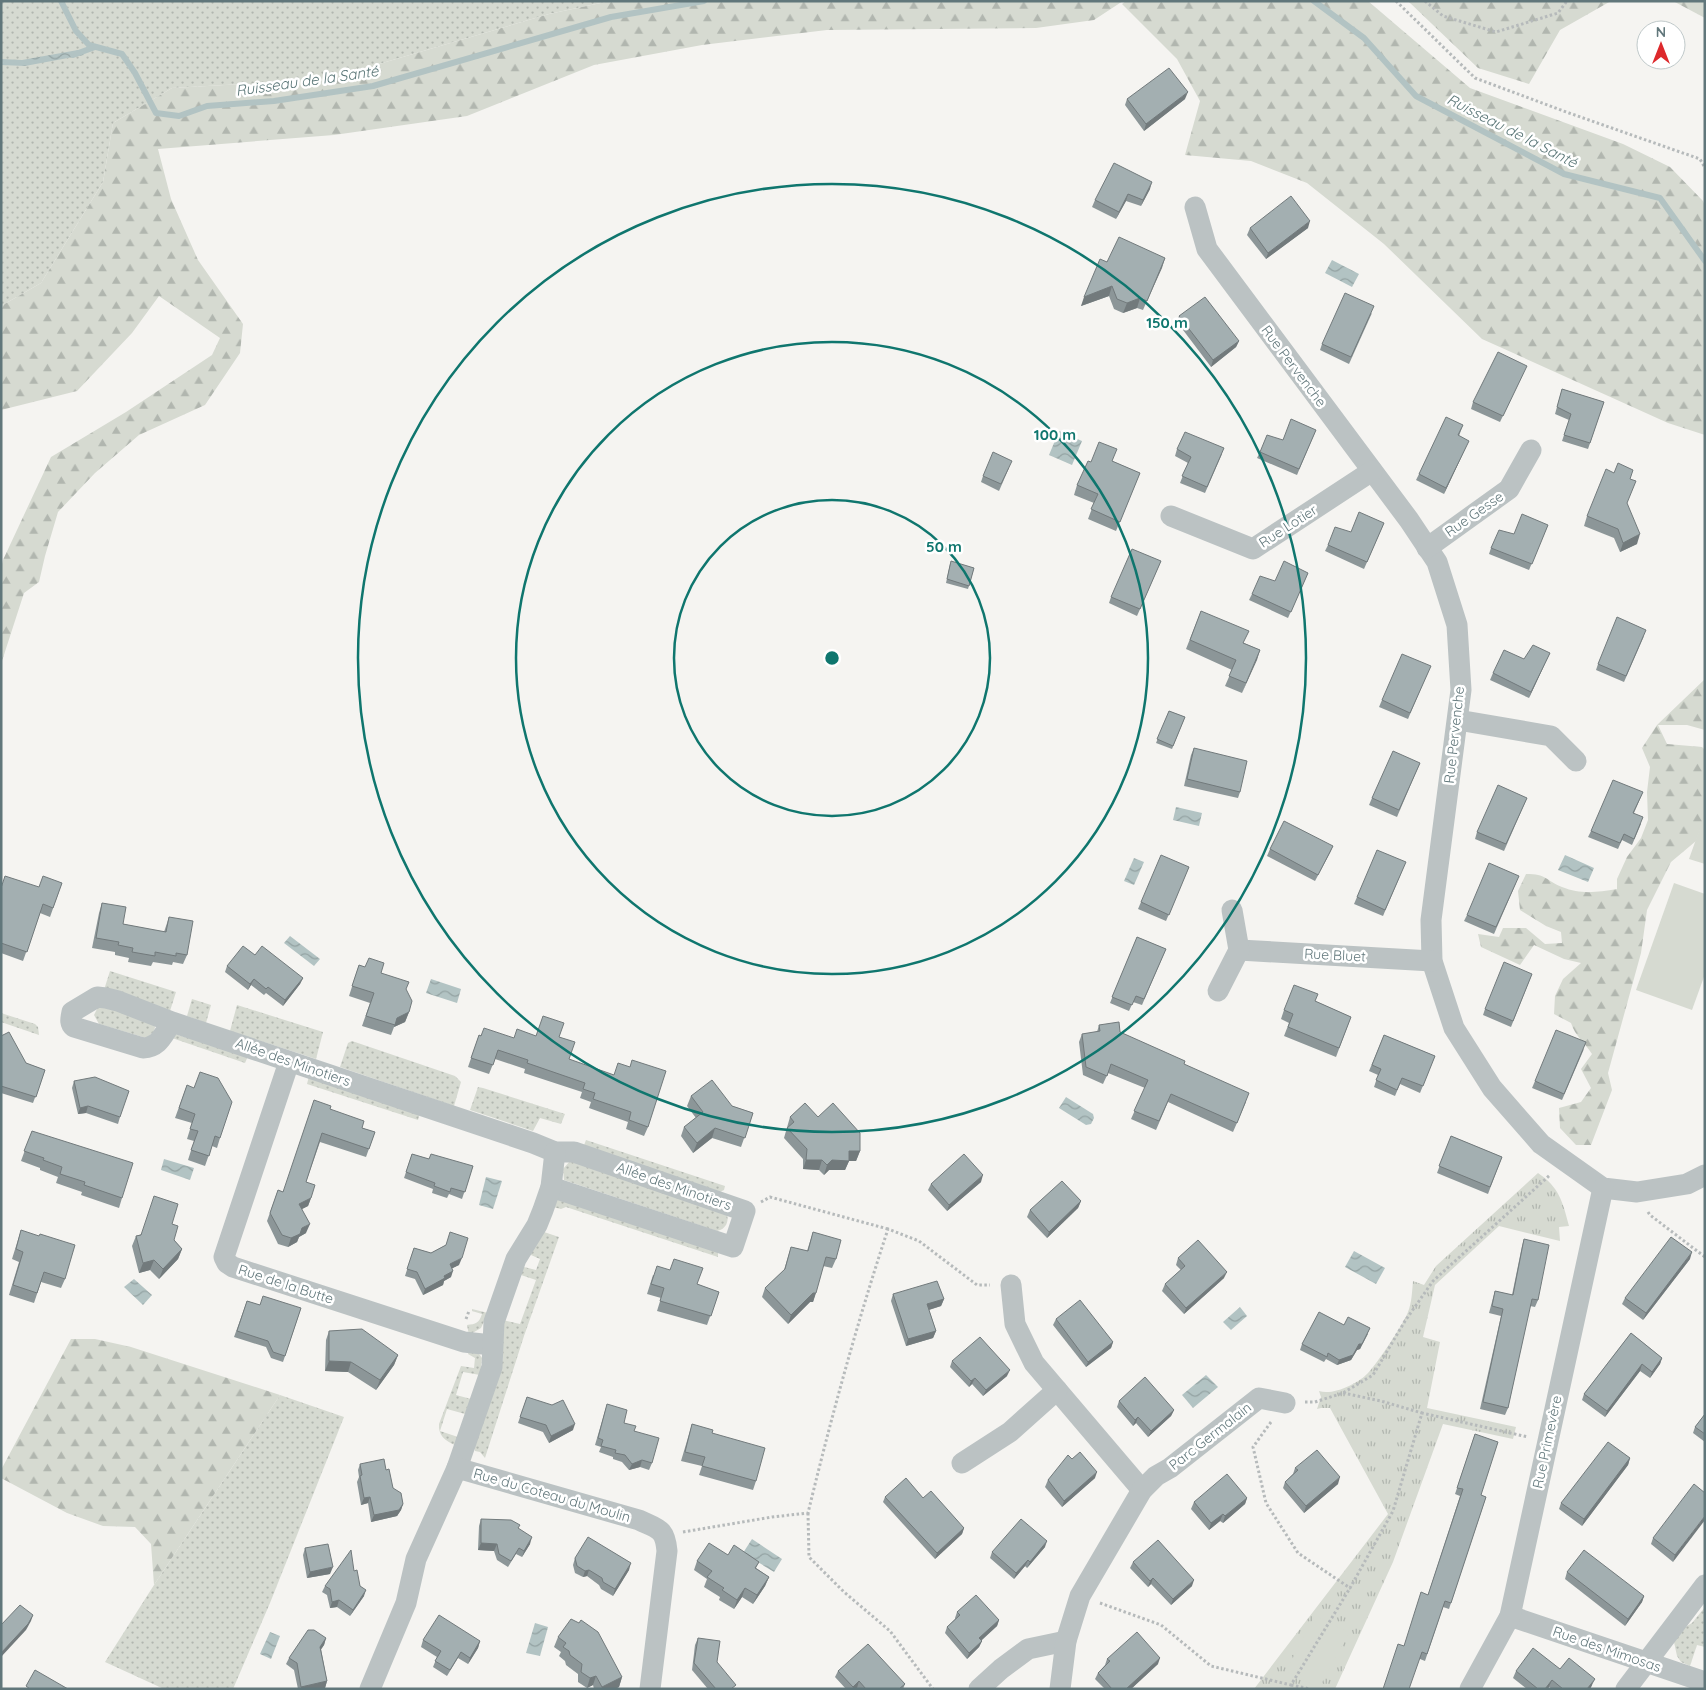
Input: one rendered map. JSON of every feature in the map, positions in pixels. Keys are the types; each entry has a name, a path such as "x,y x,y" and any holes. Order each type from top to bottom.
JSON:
{"street":[{"name":"Rue Pervenche","path":"1195,207 1207,249 1372,471 1437,562 1457,626 1461,690 1431,920 1432,961 1454,1028 1492,1088 1542,1144 1603,1188"},
{"name":"Rue Gesse","path":"1427,548 1509,489 1531,450"},
{"name":"Rue Lotier","path":"1171,516 1253,549 1372,471"},
{"path":"1458,720 1551,736 1576,761"},
{"path":"1218,991 1239,950 1232,910"},
{"name":"Rue Bluet","path":"1239,950 1432,961"},
{"name":"Allée des Minotiers","path":"172,1022 555,1152 574,1152 745,1210 733,1247 551,1187"},
{"name":"Rue de la Butte","path":"289,1062 224,1256 227,1263 233,1267 464,1342 492,1345"},
{"path":"456,1468 492,1367 494,1322 516,1259 537,1225 551,1187 555,1152"},
{"path":"1603,1188 1637,1192 1686,1184 1705,1175"},
{"name":"Rue Primevère","path":"1470,1689 1510,1616 1603,1188"},
{"path":"1011,1285 1015,1324 1034,1363 1142,1490"},
{"path":"962,1463 1010,1432 1057,1390"},
{"name":"Parc Germalain","path":"1060,1689 1066,1641 1080,1596 1142,1490 1156,1476 1170,1468 1260,1398 1285,1403"},
{"name":"Rue du Coteau du Moulin","path":"370,1689 406,1603 416,1558 456,1468 639,1520 658,1529 666,1536"},
{"path":"650,1689 667,1551 666,1536"},
{"path":"1626,1689 1705,1585"},
{"name":"Rue des Mimosas","path":"1510,1616 1705,1682"},
{"path":"979,1689 1000,1669 1028,1649 1066,1641"}],"path":[{"path":"1396,1 1475,78 1700,159 1705,168"},
{"path":"1425,1 1443,16 1496,32 1558,13 1567,1"},
{"path":"1350,1588 1298,1553 1266,1503 1253,1447 1285,1403 1315,1402 1343,1394 1373,1374 1433,1281 1548,1176 1571,1165"},
{"path":"1637,1192 1650,1215 1705,1257"},
{"path":"745,1210 770,1197 888,1229 919,1241 977,1285 1011,1285"},
{"path":"888,1229 869,1285 831,1418 808,1513 808,1557 844,1592 890,1630 933,1689"},
{"path":"466,1319 469,1311"},
{"path":"1343,1394 1381,1401 1422,1413 1547,1442"},
{"path":"1291,1685 1350,1588 1393,1511 1422,1413"},
{"path":"666,1536 754,1520 808,1513"},
{"path":"1080,1596 1161,1624 1211,1666 1310,1689"}],"green space":[{"path":"1,1 610,1 549,14 328,79 172,88 113,123 103,182 41,283 1,306"},
{"path":"610,1 1123,1 1094,20 1036,28 827,30 702,45 594,65 467,116 334,135 158,149 171,199 198,260 243,324 240,353 205,405 139,435 95,473 58,512 39,582 24,593 1,664 1,568 51,457 126,412 212,355 220,338 159,296 132,333 77,391 1,410 1,306 41,283 103,182 113,123 172,88 328,79 549,14"},
{"path":"1126,1 1368,1 1470,88 1623,144 1670,167 1703,201 1705,206 1705,435 1668,423 1482,339 1384,244 1307,183 1251,161 1185,155 1200,101 1177,59 1122,4"},
{"path":"1408,1 1611,1 1560,30 1529,84 1478,68"},
{"path":"1673,1 1705,1 1705,18"},
{"path":"1705,679 1705,730 1687,725 1658,725 1667,744 1702,747 1705,750 1705,816 1696,841 1671,862 1647,910 1641,953 1608,1073 1612,1090 1591,1145 1576,1145 1560,1128 1559,1108 1581,1102 1591,1088 1581,1069 1592,1054 1571,1023 1554,1014 1555,996 1563,979 1581,963 1564,959 1534,945 1520,965 1481,947 1478,934 1499,937 1503,928 1526,928 1545,944 1562,943 1561,932 1546,926 1520,910 1518,891 1526,874 1542,876 1569,890 1596,892 1617,889 1617,879 1627,857 1641,838 1648,820 1647,792 1650,767 1642,748 1657,725"},
{"path":"1705,814 1705,864 1689,859"},
{"path":"1674,883 1705,894 1705,974 1692,1010 1636,990"},
{"path":"110,971 176,992 170,1011 104,990"},
{"path":"192,999 211,1005 206,1023 187,1016"},
{"path":"102,1004 153,1022 154,1032 146,1038 99,1024 94,1015"},
{"path":"237,1005 323,1032 316,1059 230,1031"},
{"path":"1,1013 35,1024 38,1027 39,1035 1,1022"},
{"path":"175,1034 248,1056 245,1063 169,1037"},
{"path":"352,1041 455,1076 461,1082 454,1106 340,1067 348,1043"},
{"path":"309,1076 420,1113 418,1120 307,1084"},
{"path":"478,1087 565,1114 561,1124 540,1118 533,1131 470,1110"},
{"path":"586,1140 725,1186 724,1190 720,1192 583,1148"},
{"path":"570,1161 727,1214 728,1220 723,1229 717,1231 564,1180 563,1169"},
{"path":"1538,1173 1551,1184 1565,1210 1569,1226 1559,1227 1560,1241 1499,1226 1435,1285 1423,1337 1440,1342 1427,1408 1516,1427 1513,1439 1443,1424 1393,1562 1335,1689 1254,1689 1388,1514 1330,1408 1317,1409 1321,1397 1319,1391 1331,1392 1345,1388 1364,1377 1384,1353 1406,1317 1412,1296 1413,1281 1424,1285 1436,1266"},
{"path":"557,1199 718,1251 718,1257 566,1207 561,1209 553,1207"},
{"path":"544,1232 559,1237 524,1336 485,1458 480,1452 475,1451 474,1447 503,1359 501,1340 503,1320 520,1324 536,1280 518,1274 524,1267 536,1270 540,1259 531,1255 531,1253"},
{"path":"472,1309 488,1313 481,1328 469,1335 467,1325 477,1323 482,1314 472,1311"},
{"path":"71,1339 95,1339 131,1347 280,1395 154,1585 151,1544 135,1527 103,1526 67,1513 1,1478 1,1470"},
{"path":"469,1350 477,1351 482,1358 480,1375 463,1372 456,1395 471,1399 465,1414 447,1409 440,1431 439,1424 461,1366 474,1368 475,1358 468,1354"},
{"path":"280,1395 344,1417 270,1603 233,1689 164,1689 105,1662 154,1585"},
{"path":"440,1431 458,1437 455,1445 448,1442"},
{"path":"1705,1607 1705,1647 1697,1645 1690,1666 1681,1662 1677,1656 1674,1642 1680,1630 1692,1623"},
{"path":"1315,1615 1349,1633 1319,1688 1286,1671"}],"water":[{"path":"78,50 84,55 25,66 1,65 1,59 22,60"},
{"path":"1332,260 1359,274 1352,287 1325,273"},
{"path":"1059,431 1082,441 1072,465 1049,455"},
{"path":"1176,807 1202,813 1199,826 1173,820"},
{"path":"1565,855 1594,868 1588,882 1558,870"},
{"path":"1134,858 1144,862 1134,885 1124,881"},
{"path":"290,936 320,959 314,966 284,943"},
{"path":"431,979 461,989 457,1003 426,993"},
{"path":"1066,1097 1093,1114 1094,1118 1091,1124 1086,1125 1059,1108"},
{"path":"164,1159 194,1168 190,1180 161,1170"},
{"path":"486,1177 502,1181 493,1209 479,1205"},
{"path":"1354,1251 1385,1268 1376,1284 1345,1267"},
{"path":"134,1279 152,1295 143,1305 124,1287"},
{"path":"1240,1307 1247,1316 1231,1330 1223,1322"},
{"path":"1206,1375 1218,1387 1193,1408 1182,1395"},
{"path":"752,1539 782,1559 774,1572 743,1553"},
{"path":"535,1623 548,1627 540,1656 526,1653"},
{"path":"270,1632 280,1636 271,1659 260,1654"}],"building":[{"path":"1169,68 1188,92 1146,124 1127,99"},
{"path":"1114,163 1152,182 1143,200 1128,194 1119,212 1095,200"},
{"path":"1291,196 1310,221 1268,253 1250,228"},
{"path":"1119,237 1165,258 1147,301 1140,298 1127,303 1117,299 1112,286 1084,297 1100,259 1107,262"},
{"path":"1345,293 1374,306 1351,357 1322,344"},
{"path":"1205,297 1239,341 1213,360 1179,316"},
{"path":"1498,352 1527,366 1503,416 1473,402"},
{"path":"1562,389 1604,402 1590,443 1564,435 1571,414 1557,407"},
{"path":"1446,417 1463,425 1458,435 1469,441 1446,488 1419,474"},
{"path":"1291,419 1316,430 1299,469 1260,452 1267,435 1283,440"},
{"path":"1185,432 1224,448 1207,487 1182,476 1191,457 1177,449"},
{"path":"1099,442 1117,449 1112,461 1140,473 1120,522 1091,509 1098,494 1077,485 1088,461 1091,462"},
{"path":"993,452 1012,461 1001,484 983,476"},
{"path":"1618,463 1633,470 1630,479 1636,481 1627,503 1640,534 1623,543 1618,529 1587,516 1606,469 1614,473"},
{"path":"1359,512 1384,523 1367,562 1328,545 1335,527 1351,532"},
{"path":"1522,514 1548,525 1532,564 1491,548 1499,530 1514,534"},
{"path":"1132,549 1161,561 1140,609 1111,597"},
{"path":"951,561 974,568 969,586 947,579"},
{"path":"1284,561 1308,573 1291,612 1252,594 1260,576 1275,581"},
{"path":"1201,611 1249,631 1243,643 1260,650 1246,683 1229,676 1236,660 1190,640"},
{"path":"1617,617 1646,630 1626,676 1598,664"},
{"path":"1533,645 1550,653 1531,692 1493,673 1504,650 1524,659"},
{"path":"1402,654 1431,666 1410,713 1382,700"},
{"path":"1169,711 1185,717 1173,746 1157,739"},
{"path":"1194,748 1247,761 1240,792 1187,779"},
{"path":"1393,751 1420,763 1399,810 1372,798"},
{"path":"1613,780 1643,792 1633,813 1643,817 1634,839 1624,834 1620,843 1591,831"},
{"path":"1498,785 1527,798 1506,844 1477,832"},
{"path":"1284,821 1333,846 1318,875 1270,849"},
{"path":"1377,850 1406,862 1385,910 1357,897"},
{"path":"1161,855 1189,867 1169,915 1141,902"},
{"path":"1489,863 1519,876 1496,927 1467,915"},
{"path":"5,876 39,887 43,876 62,883 53,908 43,904 27,952 1,943 1,888"},
{"path":"102,903 126,907 123,924 166,932 169,917 193,921 187,955 176,953 176,956 155,952 155,956 132,952 133,948 118,945 119,942 96,938"},
{"path":"1137,937 1166,949 1144,999 1136,996 1132,1005 1112,997"},
{"path":"243,946 255,955 262,946 303,978 285,1000 268,987 266,989 254,979 250,984 227,966"},
{"path":"369,958 384,963 381,973 409,982 406,989 412,1001 409,1012 397,1018 395,1025 366,1016 374,993 352,986 359,965 365,967"},
{"path":"1504,962 1532,974 1513,1021 1485,1009"},
{"path":"1294,985 1318,994 1315,1001 1351,1017 1339,1048 1288,1027 1293,1014 1284,1010"},
{"path":"543,1016 564,1023 559,1037 575,1042 569,1059 614,1075 618,1063 630,1067 632,1060 666,1071 648,1127 629,1120 631,1112 593,1099 595,1093 583,1089 585,1083 527,1063 528,1060 498,1050 493,1065 471,1058 479,1035 481,1036 484,1028 514,1038 517,1029 536,1036"},
{"path":"1119,1022 1120,1032 1185,1061 1184,1064 1249,1093 1237,1123 1171,1094 1159,1121 1134,1111 1148,1080 1111,1064 1107,1076 1086,1067 1082,1034 1100,1031 1099,1025"},
{"path":"1556,1030 1586,1042 1564,1094 1535,1081"},
{"path":"9,1032 26,1063 45,1070 36,1097 1,1086 1,1036"},
{"path":"1384,1035 1435,1056 1423,1086 1402,1078 1397,1090 1376,1080 1381,1069 1372,1065"},
{"path":"200,1072 218,1078 232,1102 220,1138 215,1136 209,1156 191,1150 198,1131 190,1129 195,1114 179,1108 187,1085 194,1088"},
{"path":"95,1077 129,1091 120,1117 88,1106 80,1108 74,1081"},
{"path":"712,1080 732,1106 753,1113 745,1138 715,1128 697,1143 684,1127 703,1112 691,1096"},
{"path":"314,1100 331,1106 330,1109 364,1121 362,1128 375,1132 369,1149 322,1133 306,1182 315,1185 311,1198 299,1204 310,1224 302,1228 300,1234 291,1238 282,1235 270,1213 278,1190 283,1192"},
{"path":"805,1103 818,1117 833,1103 860,1133 860,1151 849,1151 849,1161 832,1160 827,1165 822,1160 806,1160 807,1149 787,1128 794,1122 790,1117"},
{"path":"32,1131 133,1163 122,1198 84,1185 85,1182 60,1174 62,1167 24,1151"},
{"path":"1451,1136 1502,1157 1490,1187 1439,1166"},
{"path":"412,1154 429,1159 431,1154 473,1166 465,1192 451,1188 450,1192 434,1186 435,1183 406,1172"},
{"path":"964,1154 983,1175 949,1205 931,1184"},
{"path":"1062,1181 1081,1201 1049,1232 1030,1210"},
{"path":"154,1196 178,1204 172,1224 178,1226 174,1240 182,1249 163,1269 154,1260 143,1263 136,1236 141,1235"},
{"path":"21,1230 75,1245 65,1279 44,1272 37,1293 13,1285 23,1252 16,1249"},
{"path":"450,1232 468,1238 462,1258 450,1264 453,1271 444,1276 445,1278 425,1289 417,1272 407,1269 414,1248 431,1253 446,1245"},
{"path":"813,1232 841,1240 836,1259 826,1257 816,1293 813,1293 791,1315 765,1288 785,1269 791,1247 808,1251"},
{"path":"1671,1237 1692,1252 1646,1313 1625,1298"},
{"path":"1524,1239 1549,1245 1538,1300 1532,1299 1508,1408 1483,1402 1503,1309 1492,1306 1495,1291 1513,1295"},
{"path":"1198,1240 1227,1272 1186,1308 1165,1284 1185,1266 1178,1258"},
{"path":"674,1259 703,1268 697,1284 719,1292 711,1316 660,1301 664,1288 651,1284 657,1266 670,1270"},
{"path":"937,1281 944,1299 927,1304 936,1331 908,1339 893,1294"},
{"path":"263,1296 301,1308 285,1356 273,1352 268,1341 237,1331 247,1301 260,1305"},
{"path":"1080,1300 1113,1342 1088,1362 1056,1319"},
{"path":"1319,1312 1344,1325 1348,1317 1370,1328 1362,1344 1359,1344 1353,1355 1339,1360 1328,1353 1327,1357 1302,1344"},
{"path":"362,1329 398,1355 380,1380 351,1362 329,1361 329,1331"},
{"path":"1631,1333 1662,1358 1652,1372 1642,1364 1607,1411 1584,1394"},
{"path":"980,1337 1010,1370 986,1390 975,1378 971,1381 952,1361"},
{"path":"1145,1377 1174,1410 1151,1431 1138,1417 1135,1420 1119,1401"},
{"path":"527,1397 552,1405 563,1400 575,1424 551,1436 546,1425 520,1417"},
{"path":"607,1404 627,1410 624,1423 636,1426 634,1431 659,1438 652,1463 642,1460 632,1464 625,1455 615,1453 616,1450 601,1446 603,1440 598,1438"},
{"path":"1705,1414 1705,1434 1695,1427"},
{"path":"692,1424 713,1430 712,1433 765,1448 756,1481 702,1466 705,1457 685,1452"},
{"path":"1475,1434 1498,1442 1481,1495 1486,1497 1451,1603 1445,1601 1427,1654 1422,1652 1409,1689 1383,1689 1398,1644 1404,1646 1421,1592 1428,1595 1463,1489 1457,1488"},
{"path":"1608,1442 1630,1458 1584,1519 1561,1503"},
{"path":"1317,1450 1340,1477 1306,1506 1285,1482 1298,1470 1295,1468"},
{"path":"1080,1452 1097,1472 1064,1501 1048,1480 1068,1455 1072,1459"},
{"path":"384,1459 386,1470 389,1469 393,1488 401,1493 403,1504 399,1510 374,1515 370,1497 364,1498 360,1464"},
{"path":"1227,1474 1247,1498 1225,1516 1223,1514 1211,1523 1194,1502"},
{"path":"906,1478 923,1498 931,1491 964,1528 937,1553 885,1497"},
{"path":"1694,1484 1705,1493 1705,1516 1675,1555 1653,1538"},
{"path":"481,1519 511,1520 520,1525 518,1528 532,1537 524,1551 519,1548 511,1561 499,1554 497,1544 481,1543"},
{"path":"1021,1519 1047,1541 1030,1562 1028,1560 1016,1573 992,1552"},
{"path":"588,1537 631,1563 615,1589 589,1570 585,1571 577,1566 575,1558"},
{"path":"1158,1540 1194,1580 1173,1599 1153,1578 1150,1581 1133,1562"},
{"path":"709,1543 728,1555 734,1545 759,1562 755,1568 769,1577 757,1595 745,1588 737,1600 722,1590 724,1588 707,1577 712,1571 697,1561"},
{"path":"328,1544 333,1567 310,1572 305,1548"},
{"path":"351,1550 354,1571 357,1570 360,1586 366,1590 353,1610 339,1600 332,1602 330,1589 325,1586"},
{"path":"1584,1550 1644,1596 1628,1619 1567,1572"},
{"path":"976,1595 999,1620 979,1638 982,1641 969,1653 947,1627 960,1615 957,1612"},
{"path":"20,1605 33,1615 28,1624 1,1653 1,1625"},
{"path":"439,1615 480,1641 470,1658 461,1652 450,1670 435,1661 441,1651 423,1640"},
{"path":"571,1619 579,1623 581,1620 598,1632 622,1677 602,1687 596,1676 590,1678 581,1672 582,1664 570,1655 569,1651 563,1647 566,1643 558,1637"},
{"path":"308,1630 314,1630 326,1638 320,1647 327,1681 301,1687 297,1663 289,1658"},
{"path":"1137,1632 1160,1658 1126,1689 1112,1689 1098,1673 1110,1661 1107,1659"},
{"path":"698,1638 720,1641 717,1662 736,1685 731,1689 716,1689 694,1663"},
{"path":"868,1644 905,1684 899,1689 866,1689 859,1681 853,1687 838,1671"},
{"path":"1533,1648 1560,1669 1569,1658 1595,1679 1587,1689 1563,1689 1552,1680 1545,1689 1538,1689 1516,1671"},
{"path":"35,1670 68,1689 30,1689 26,1686"}],"waterway":[{"name":"Ruisseau de la Santé","path":"61,1 76,31 89,45 122,54 135,73 156,113 179,116 207,106 274,101 373,86 611,17 704,1"},
{"name":"Ruisseau de la Santé","path":"1314,1 1364,38 1416,96 1564,174 1660,198 1705,261"},
{"name":"Ruisseau de la Santé","path":"73,55 95,47"}]}
